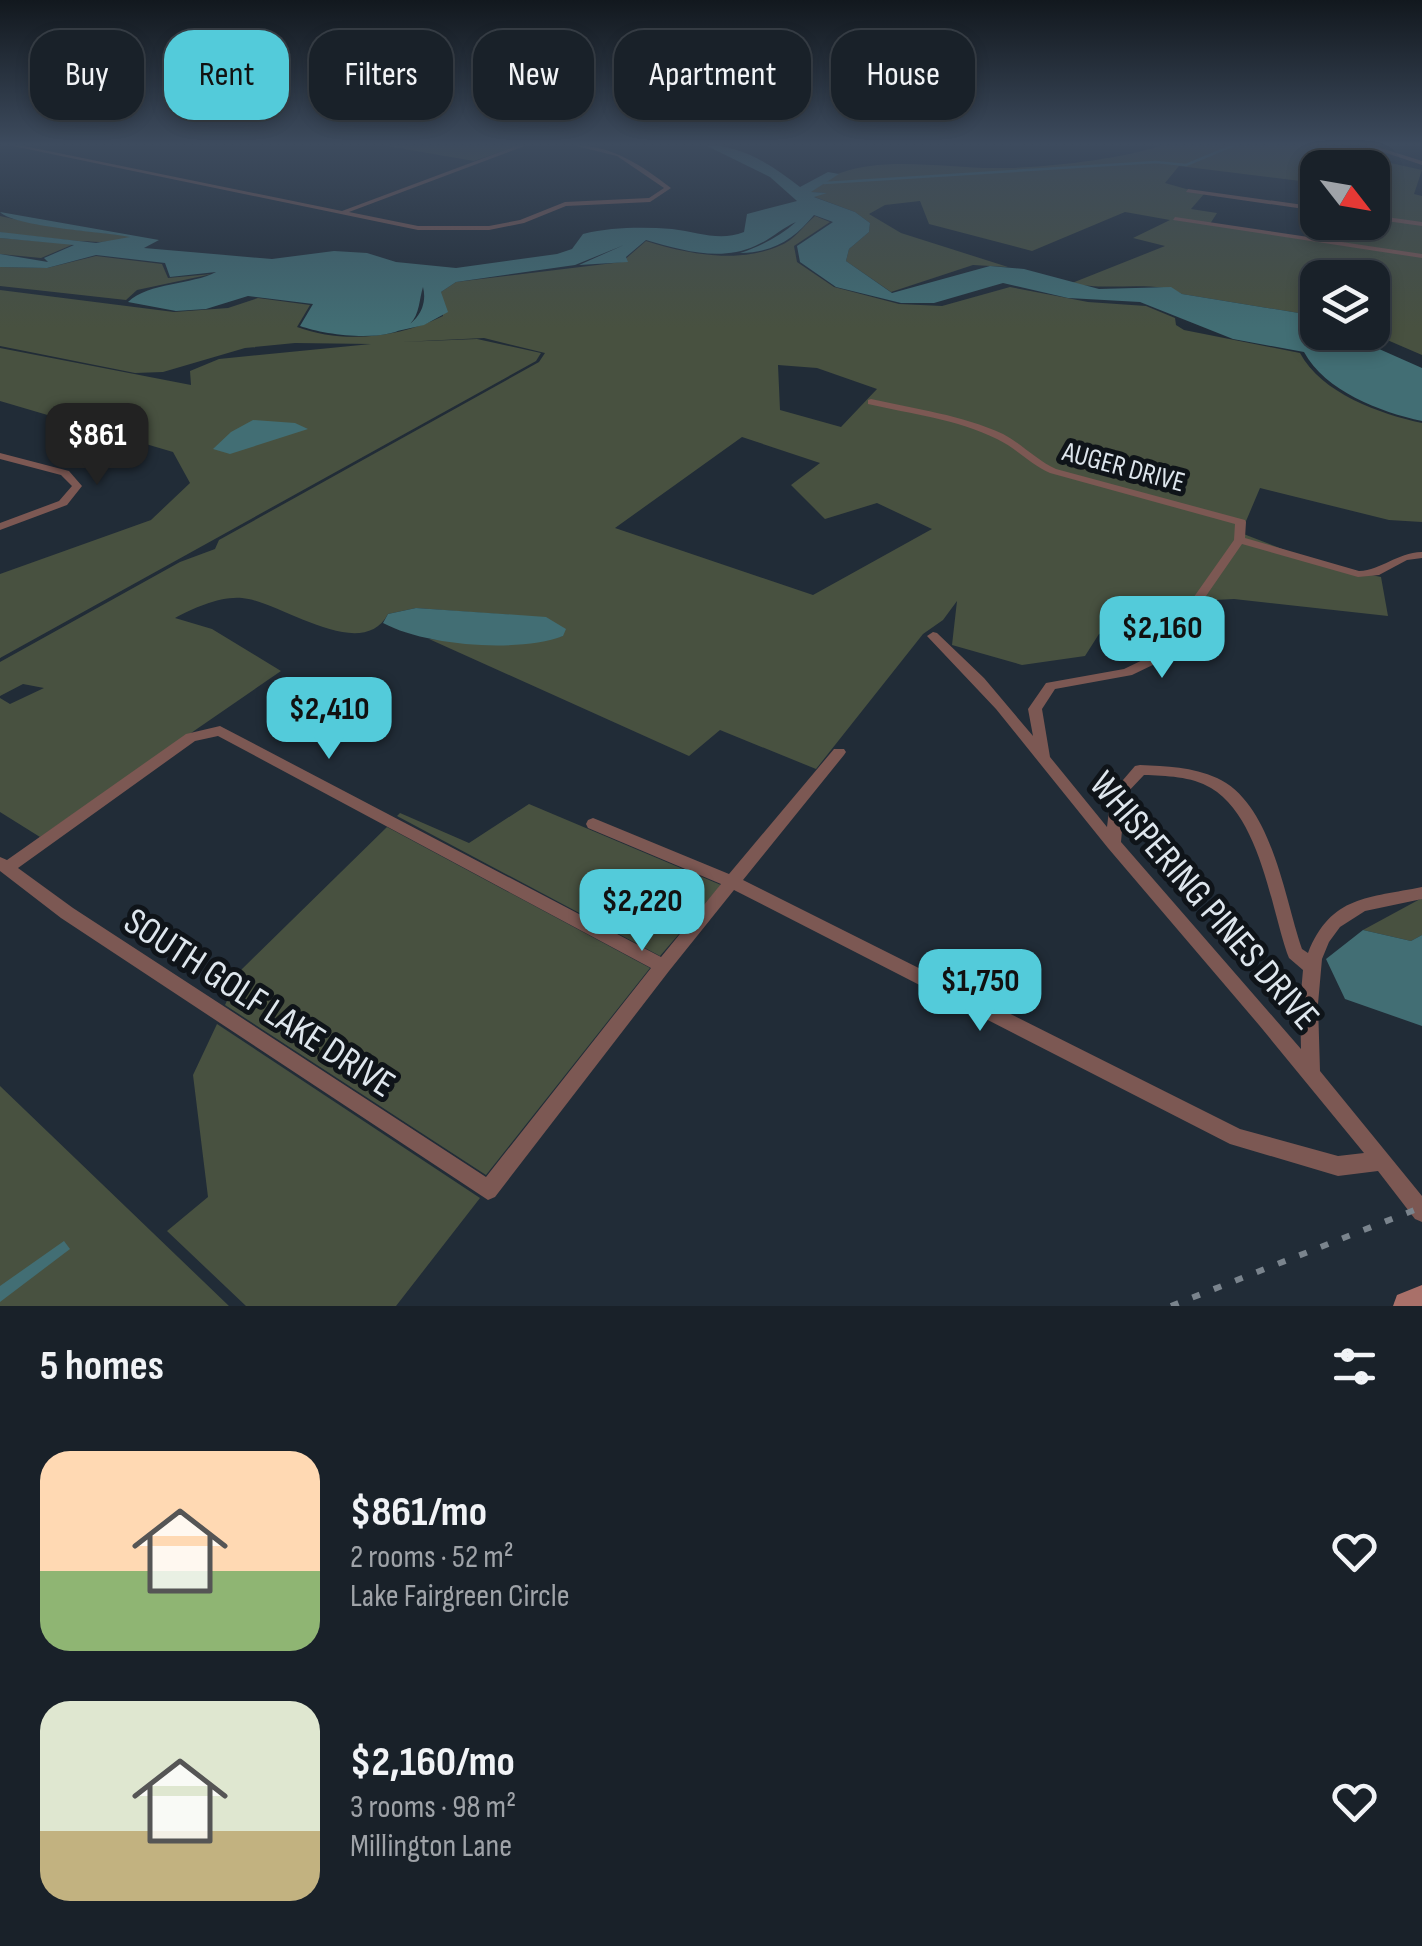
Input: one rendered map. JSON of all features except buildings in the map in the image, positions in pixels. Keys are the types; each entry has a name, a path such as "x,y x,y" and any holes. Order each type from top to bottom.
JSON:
{"street":[{"path":"307,206 418,228 488,228 522,222 560,206"},
{"path":"341,213 360,206"},
{"path":"1175,219 1422,256"},
{"path":"1390,220 1422,224"},
{"name":"AUGER DRIVE","path":"871,402 986,430 1006,439 1035,465 1053,471 1232,518 1241,522 1239,540"},
{"path":"0,456 66,473 77,486 64,503 0,527"},
{"path":"1048,768 1036,709 1051,686 1148,665 1239,540 1366,575 1398,557 1422,556"},
{"name":"WHISPERING PINES DRIVE","path":"933,636 964,663 1048,768 1311,1072 1422,1212"},
{"path":"3,865 191,737 220,731 663,966 839,752"},
{"path":"1113,844 1118,794 1140,770 1196,775 1232,790 1254,824 1295,953 1310,966"},
{"path":"593,824 734,883 1237,1137 1338,1166 1382,1161"},
{"name":"SOUTH GOLF LAKE DRIVE","path":"3,865 67,914 488,1190 663,966"},
{"path":"1311,1072 1310,966 1321,934 1354,909 1422,893"},
{"path":"1408,1306 1422,1300"}],"shaded area":[{"path":"778,206 838,206 870,223 869,232 849,249 846,261 892,293 990,266 1024,269 1099,289 1171,287 1182,294 1300,313 1300,350 1381,350 1422,368 1422,421 1389,412 1339,389 1313,366 1304,352 1233,339 1140,302 1068,298 1003,283 934,303 901,303 836,287 800,262 797,246 833,222 814,215 791,237 763,250 740,253 770,240 796,222 742,251 700,253 646,240 626,257 628,262 579,265 624,245 575,265 456,282 441,292 448,312 424,325 372,336 340,335 300,326 313,304 248,296 206,309 176,311 128,302 147,291 216,272 170,277 165,263 96,255 47,268 0,267 0,254 48,262 44,258 74,245 0,238 0,232 96,243 130,237 23,222 0,212 159,240 144,248 272,259 334,251 367,253 396,262 456,268 557,254 572,249 583,234 605,230 661,228 735,235 744,232 747,214","holes":["423,287 422,308 413,320"]},
{"path":"839,206 883,206 869,214 901,233 1008,267 973,265 891,292 846,261 849,249 869,232 870,223"},
{"path":"922,206 1194,206 1191,209 1217,213 1210,224 1340,243 1390,240 1390,206 1422,206 1422,355 1390,341 1390,260 1300,260 1300,313 1159,287 1072,283 1165,246 1133,238 1170,220 1125,212 1032,251 929,224"},
{"path":"0,216 132,236 91,242 8,234 0,232"},
{"path":"815,216 830,222 794,246 797,262 834,287 899,304 942,306 1010,287 1088,302 1146,306 1175,318 1176,325 1184,330 1300,353 1322,380 1353,400 1422,423 1422,522 1389,520 1260,488 1241,533 1321,564 1381,577 1388,616 1234,599 1177,602 1140,628 1099,634 1085,656 1022,665 952,645 957,601 943,620 923,634 816,769 720,730 689,756 429,639 514,644 563,636 522,616 416,608 388,614 376,628 359,633 340,632 258,602 225,599 175,618 212,629 281,671 40,837 0,812 0,698 10,704 44,688 23,684 0,696 0,662 180,562 215,549 219,540 539,362 545,353 484,338 401,342 477,339 541,353 536,361 0,658 0,574 151,520 190,483 173,452 0,401 0,348 191,385 190,371 219,359 371,344 295,343 245,348 163,372 135,373 0,346 0,290 174,312 228,308 258,298 310,305 297,327 333,336 370,336 408,329 443,316 441,292 456,282 622,262 646,241 695,253 747,255 785,243","holes":["778,365 817,368 877,389 841,427 780,410","742,437 820,463 791,485 825,519 877,503 932,529 813,595 615,528"]},
{"path":"0,238 74,244 41,258 0,254"},
{"path":"96,256 162,264 168,278 212,274 137,290 126,300 0,286 0,267 47,268"},
{"path":"253,420 295,423 308,429 230,454 213,449 231,432"},
{"path":"416,608 546,617 566,629 563,636 544,641 498,645 447,642 383,623 388,614"},
{"path":"529,804 721,885 660,956 397,816 400,813 469,843"},
{"path":"387,827 650,968 486,1175 225,1005 241,970"},
{"path":"1422,898 1422,935 1411,941 1363,930"},
{"path":"1363,930 1411,941 1422,935 1422,1026 1345,999 1326,959"},
{"path":"217,1024 480,1198 396,1306 246,1306 167,1231 208,1197 193,1075"},
{"path":"0,1086 229,1306 0,1306"},
{"path":"64,1241 70,1249 0,1302 0,1286"}],"railway":[{"path":"1171,1306 1422,1207"}]}
